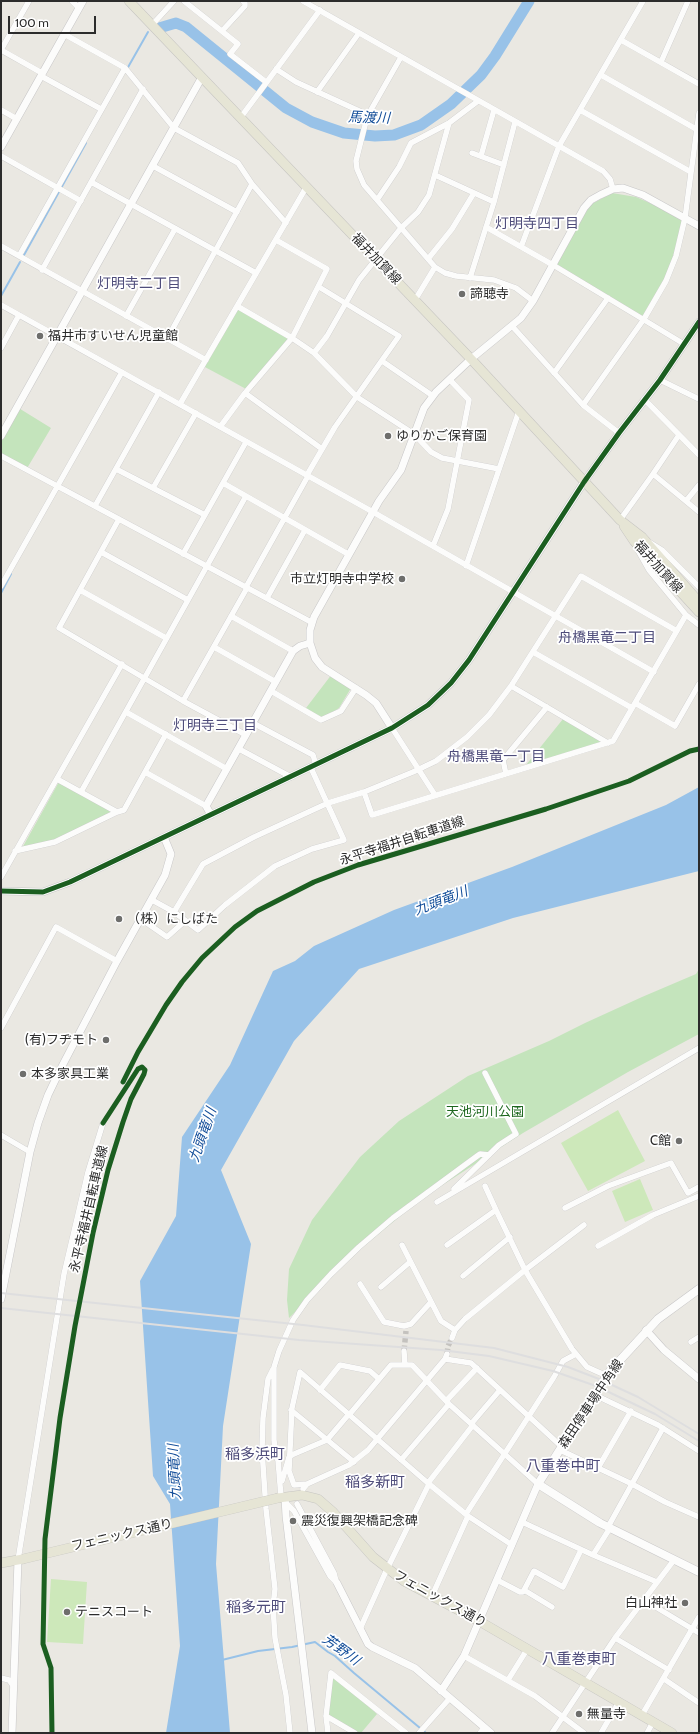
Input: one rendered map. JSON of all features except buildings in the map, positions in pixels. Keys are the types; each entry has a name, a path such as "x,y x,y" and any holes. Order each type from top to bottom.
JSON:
{"main road":[{"name":"福井加賀線","path":"129,1 471,359 638,539 698,608"},
{"name":"森田停車場中角線","path":"538,1484 607,1376 646,1330 658,1319 699,1290"},
{"path":"538,1484 609,1528 699,1572"},
{"name":"フェニックス通り","path":"1,1563 21,1560 282,1498 302,1495 321,1501 333,1512 373,1557 386,1569 404,1581 528,1648 672,1733"}],"street":[{"path":"29,1 1,50 41,75 102,109"},
{"path":"72,1 79,8"},
{"path":"1,147 83,1"},
{"path":"152,25 174,1"},
{"path":"184,1 238,44 230,54 266,82"},
{"path":"222,31 245,6 245,2 243,1"},
{"path":"304,1 456,89 603,171 610,179 613,190"},
{"path":"521,247 559,146 643,1"},
{"path":"661,62 688,1"},
{"path":"241,117 320,10"},
{"path":"317,92 359,33"},
{"path":"64,34 125,68 174,128 238,163 252,184 286,223"},
{"path":"621,40 699,84"},
{"path":"401,57 368,115 356,161 357,169 364,185 435,267 445,274 494,280 516,288 533,300"},
{"path":"19,256 125,68"},
{"path":"276,69 296,82 368,115"},
{"path":"601,75 696,129"},
{"path":"1,436 202,77"},
{"path":"42,270 143,89"},
{"path":"377,200 399,168 411,143 449,123 478,101"},
{"path":"1,110 17,119"},
{"path":"481,156 494,110"},
{"path":"580,110 691,172"},
{"path":"583,406 644,319 666,281 676,256 685,218 699,113"},
{"path":"470,278 494,202 515,122"},
{"path":"314,353 327,336 359,280 377,260 401,228 418,212 429,194 449,123"},
{"path":"472,153 504,165"},
{"path":"1,156 80,201"},
{"path":"152,166 237,212"},
{"path":"435,175 494,202"},
{"path":"91,182 256,273"},
{"path":"167,339 252,184"},
{"path":"180,404 307,186"},
{"path":"435,795 420,769 376,703 356,688 322,667 315,658 310,643 311,622 348,554 373,512 401,470 424,408 433,396 471,359 521,318 533,300 584,208 591,200 613,190 623,188 643,195 699,226"},
{"path":"428,259 452,229 474,193"},
{"path":"486,227 553,265 684,344"},
{"path":"126,316 175,228"},
{"path":"220,427 245,393 292,338 327,269 276,240"},
{"path":"1,246 206,360"},
{"path":"415,300 435,267"},
{"path":"184,701 322,449 335,427 399,336 346,302 319,287"},
{"path":"554,373 608,298"},
{"path":"1,305 373,512 654,672"},
{"path":"237,306 292,338 314,353 357,397 414,434 431,452 442,458 499,469"},
{"path":"1,348 19,315"},
{"path":"1,891 43,892 70,882 392,728 428,706 469,660 584,482 619,432 660,380 699,322"},
{"path":"512,326 583,406 619,432"},
{"path":"382,361 433,396"},
{"path":"1,586 122,372"},
{"path":"433,546 448,509 469,400 450,380"},
{"path":"660,380 699,399"},
{"path":"95,506 159,392"},
{"path":"245,393 322,449"},
{"path":"644,399 699,455"},
{"path":"466,566 519,411"},
{"path":"153,488 196,413"},
{"path":"620,520 654,474 679,435"},
{"path":"183,554 246,442"},
{"path":"1,456 311,622"},
{"path":"116,469 205,515"},
{"path":"654,474 671,490 699,512"},
{"path":"223,483 348,554"},
{"path":"686,502 699,485"},
{"path":"81,792 246,496"},
{"path":"119,520 59,628 246,736"},
{"path":"267,598 305,530"},
{"path":"638,539 662,550 699,587"},
{"path":"638,539 641,558 648,570 686,615 699,626"},
{"path":"101,552 188,600"},
{"path":"174,912 203,864 254,837 328,803 364,792 420,769 436,761 467,737 489,715 511,686 581,576 677,631"},
{"path":"80,590 166,638"},
{"path":"364,792 372,815 613,741 686,615"},
{"path":"231,616 293,651"},
{"path":"206,806 293,651 300,646 310,643"},
{"path":"214,647 276,682"},
{"path":"533,652 634,706 675,726 699,684"},
{"path":"1,877 122,664"},
{"path":"511,686 608,743"},
{"path":"271,691 321,720 341,710 356,688"},
{"path":"506,774 503,760 547,707"},
{"path":"126,712 227,769"},
{"path":"152,900 174,912 198,930 225,905 275,866 288,858 312,849 344,840 314,766 313,755 253,723"},
{"path":"15,851 55,842 124,810 166,734"},
{"path":"239,749 291,777"},
{"path":"145,772 206,806 211,815"},
{"path":"57,779 117,812"},
{"path":"1,1299 4,1277 30,1152 48,1095 117,961 165,875 171,854 164,837"},
{"path":"140,919 167,937 185,920"},
{"path":"1,1028 56,927 117,961"},
{"path":"437,1202 699,1048"},
{"path":"447,1196 500,1145 516,1134 485,1073"},
{"path":"12,1733 21,1560 64,1274 88,1172 103,1123"},
{"path":"1,1135 30,1152"},
{"path":"290,1733 286,1695 275,1638 272,1606 275,1589 266,1509 262,1450 263,1418 268,1380 293,1320 307,1300 331,1274 359,1247 393,1218 480,1154 489,1155"},
{"path":"565,1208 608,1186 671,1163 688,1193 699,1187"},
{"path":"485,1186 525,1270 576,1354 587,1367 607,1376"},
{"path":"598,1246 654,1215 699,1196"},
{"path":"447,1246 496,1210"},
{"path":"452,1338 455,1330 465,1319 525,1270 584,1225"},
{"path":"463,1276 510,1237"},
{"path":"402,1245 441,1321 455,1330"},
{"path":"381,1287 410,1262"},
{"path":"360,1284 384,1322 406,1328 431,1302"},
{"path":"646,1330 664,1350 699,1379"},
{"path":"692,1342 699,1337"},
{"path":"404,1351 405,1365"},
{"path":"432,1596 467,1515 504,1453 563,1361 576,1354"},
{"path":"512,1546 467,1515 428,1483 401,1460 378,1439 349,1414 320,1390 300,1372 293,1395 291,1410 289,1471 294,1485 307,1484 354,1462 378,1439 446,1356 471,1363 529,1416 561,1448 665,1502 699,1517"},
{"path":"320,1390 340,1365 370,1371 379,1379"},
{"path":"280,1487 289,1457 327,1440 391,1365 412,1365 448,1402 538,1484 464,1656 442,1690"},
{"path":"274,1366 274,1440 278,1460 280,1487 301,1637 312,1733"},
{"path":"401,1460 477,1368"},
{"path":"360,1629 386,1569 428,1483 472,1424 500,1390"},
{"path":"595,1395 631,1411 663,1428 699,1451"},
{"path":"291,1410 354,1462"},
{"path":"598,1468 631,1411"},
{"path":"593,1556 663,1428"},
{"path":"303,1489 307,1484"},
{"path":"282,1498 294,1511 330,1576 336,1583 368,1644 415,1668 442,1690 482,1730 491,1733"},
{"path":"297,1504 334,1573 336,1583"},
{"path":"522,1522 593,1556 657,1582"},
{"path":"524,1590 534,1571 563,1587 581,1550"},
{"path":"552,1733 615,1638 674,1560"},
{"path":"497,1580 520,1592 524,1590 552,1607"},
{"path":"644,1600 699,1633"},
{"path":"642,1716 699,1617"},
{"path":"615,1638 669,1670"},
{"path":"508,1680 528,1648"},
{"path":"464,1656 535,1696 584,1733"},
{"path":"328,1733 326,1716 331,1673 398,1731 406,1733"},
{"path":"1,1678 9,1680 14,1687"},
{"path":"664,1679 699,1703"},
{"path":"419,1733 450,1698"},
{"path":"600,1733 619,1702"},
{"path":"326,1716 355,1733"},
{"path":"647,1733 653,1722"}],"green space":[{"path":"612,193 636,197 685,218 676,256 644,319 555,266 584,208"},
{"path":"237,306 290,337 248,390 203,366"},
{"path":"17,407 51,428 26,470 1,456 1,436"},
{"path":"332,674 351,688 339,708 321,720 306,708"},
{"path":"563,719 605,741 526,765"},
{"path":"60,780 114,810 55,842 21,850"},
{"name":"天池河川公園","path":"699,969 699,1034 628,1072 523,1133 421,1199 358,1251 289,1318 287,1300 289,1269 312,1220 360,1157 399,1121 468,1076 696,974"},
{"path":"618,1110 645,1161 588,1191 561,1143"},
{"path":"640,1179 653,1210 625,1222 612,1191"},
{"name":"テニスコート","path":"51,1579 87,1582 83,1644 47,1642"},
{"path":"332,1674 377,1714 361,1733 355,1733 326,1716"}],"water":[{"name":"九頭竜川","path":"699,787 699,871 513,918 359,969 294,1041 221,1170 251,1244 223,1426 216,1564 230,1733 166,1733 180,1646 170,1504 153,1476 140,1281 176,1216 182,1137 230,1065 273,971 295,961 314,946 394,910 512,867 666,805"}],"waterway":[{"name":"馬渡川","path":"159,28 176,23 186,27 286,108 312,122 344,133 375,136 394,135 421,125 451,104 481,75 495,56 529,1"},
{"path":"127,69 148,32"},
{"path":"24,255 86,143"},
{"path":"1,296 20,262"},
{"path":"1,593 11,574"},
{"name":"芳野川","path":"222,1660 258,1651 292,1647 315,1642 335,1656 426,1733"}],"tunnel":[{"path":"404,1351 406,1331"},
{"path":"447,1354 448,1346 452,1338"}],"railway":[{"path":"1,1293 303,1325 494,1348 568,1367 599,1379 638,1397 699,1434"},
{"path":"1,1308 299,1340 441,1350 489,1356 553,1371 596,1386 655,1414 699,1441"}],"cycle path":[{"path":"1,891 43,892 70,882 392,728 428,705 451,683 469,660 584,482 619,433 660,380 699,322"},
{"name":"永平寺福井自転車道線","path":"123,1082 138,1052 166,1005 182,982 202,958 235,927 257,911 314,882 358,865 546,809 629,781 690,751 699,749"},
{"name":"永平寺福井自転車道線","path":"52,1733 51,1668 43,1644 45,1539 60,1418 75,1326 93,1233 108,1170 123,1122 131,1099 144,1074 145,1070 142,1067 138,1069 103,1123"}],"place":[{"name":"諦聴寺","path":"462,294"},
{"name":"福井市すいせん児童館","path":"40,336"},
{"name":"ゆりかご保育園","path":"388,436"},
{"name":"市立灯明寺中学校","path":"402,579"},
{"name":"（株）にしばた","path":"119,919"},
{"name":"(有)フヂモト","path":"106,1040"},
{"name":"本多家具工業","path":"23,1074"},
{"name":"C館","path":"679,1141"},
{"name":"震災復興架橋記念碑","path":"293,1521"},
{"name":"白山神社","path":"685,1603"},
{"name":"テニスコート","path":"67,1612"},
{"name":"無量寺","path":"579,1714"}],"district":[{"name":"灯明寺四丁目","path":"537,224"},
{"name":"灯明寺二丁目","path":"139,284"},
{"name":"舟橋黒竜二丁目","path":"607,638"},
{"name":"灯明寺三丁目","path":"215,726"},
{"name":"舟橋黒竜一丁目","path":"496,757"},
{"name":"稲多浜町","path":"255,1455"},
{"name":"八重巻中町","path":"563,1467"},
{"name":"稲多新町","path":"375,1483"},
{"name":"稲多元町","path":"256,1608"},
{"name":"八重巻東町","path":"579,1660"}]}
